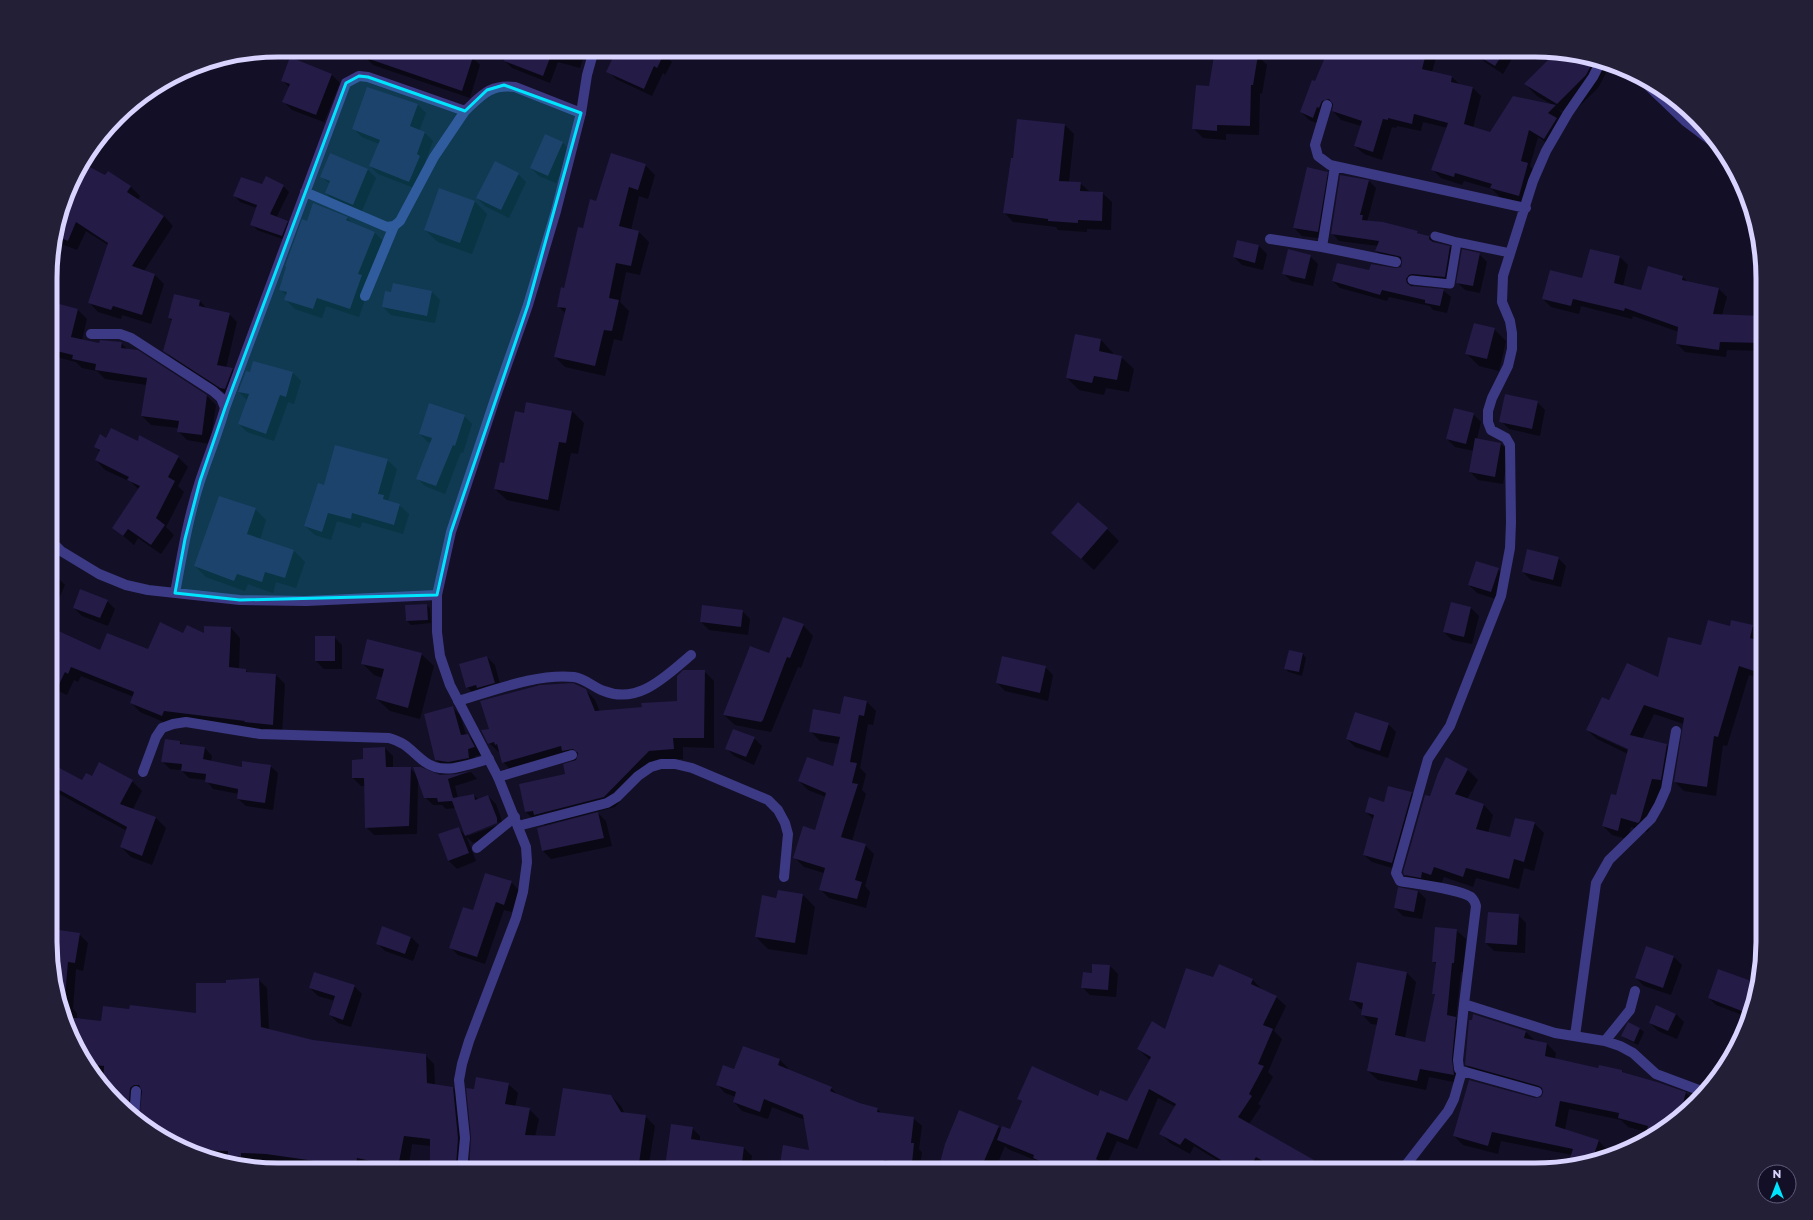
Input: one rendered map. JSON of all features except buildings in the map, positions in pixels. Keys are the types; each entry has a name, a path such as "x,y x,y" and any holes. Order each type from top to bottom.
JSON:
{"street":[{"path":"463,1163 465,1138 459,1080 469,1041 516,918 523,892 527,862 526,847 517,821 498,777 450,685 440,656 437,632 437,595 451,532 528,305 556,211 581,113 587,75 592,57"},
{"path":"1537,1092 1459,1069 1458,1060 1476,906 1475,902 1470,896 1453,891 1400,881 1396,873 1428,759 1450,726 1501,596 1505,576 1510,548 1511,522 1510,445 1506,438 1491,430 1488,422 1488,411 1492,398 1508,366 1512,349 1510,320 1502,302 1501,289 1503,276 1526,208 1533,181 1546,151 1598,67"},
{"path":"175,593 185,539 198,489 225,408 346,83 359,76 368,77 464,111"},
{"path":"365,296 394,226 400,221 434,157 464,111 488,90 504,85 515,86 581,113"},
{"path":"1655,92 1685,121 1703,134"},
{"path":"1327,105 1316,145 1318,156 1330,165 1526,208"},
{"path":"1322,247 1336,166"},
{"path":"305,192 387,227 394,226"},
{"path":"1270,239 1322,247 1396,262"},
{"path":"91,334 120,334 131,338 213,391 221,398 225,408"},
{"path":"57,552 99,574 126,585 148,590 203,598 306,601 437,595"},
{"path":"458,701 509,686 557,677 574,677 587,681 604,691 615,694 632,694 647,689 691,655"},
{"path":"142,772 156,737 162,728 173,724 186,722 260,734 389,738 400,741 426,762 436,768 448,769 489,759"},
{"path":"1575,1036 1596,883 1609,860 1651,819 1659,805 1666,789 1676,731"},
{"path":"498,777 572,755"},
{"path":"477,848 517,821 607,803 618,796 638,776 651,768 661,764 675,764 692,768 768,800 782,816 788,834 784,877"},
{"path":"1605,1041 1630,1010 1635,990"},
{"path":"1464,1004 1555,1033 1605,1041 1633,1053 1656,1074 1699,1090"},
{"path":"1407,1163 1448,1111 1454,1099 1462,1071"},
{"path":"135,1110 136,1091"}],"lane":[{"path":"1435,236 1510,253"},
{"path":"1412,280 1450,284 1457,242"}],"highlighted area":[{"path":"359,76 368,77 465,111 487,90 504,85 581,113 528,305 451,532 437,595 240,600 175,593 185,539 200,481 225,408 346,83"}]}
